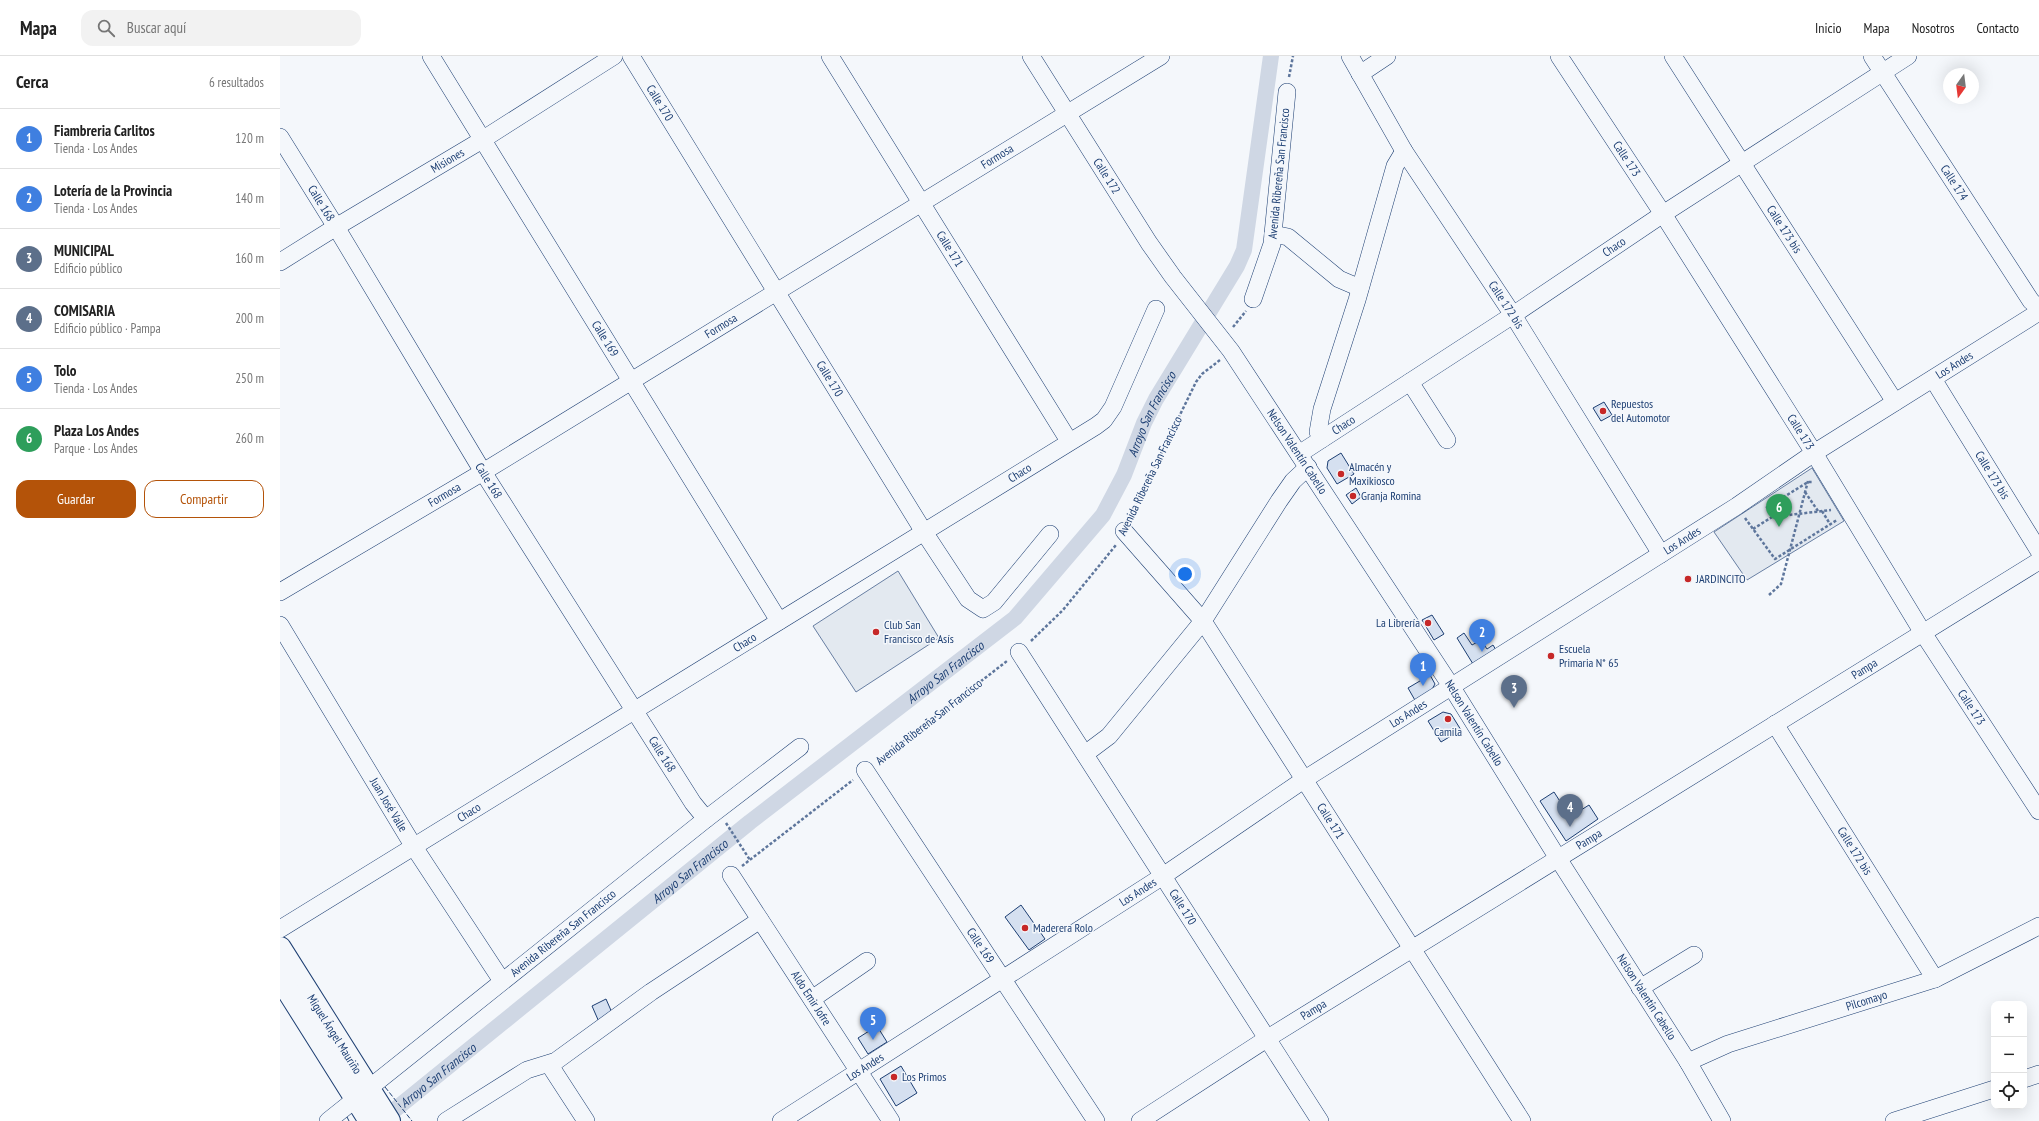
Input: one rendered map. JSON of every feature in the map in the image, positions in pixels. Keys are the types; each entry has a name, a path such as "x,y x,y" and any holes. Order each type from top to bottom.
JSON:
{"main road":[{"name":"Miguel Ángel Mauriño","path":"280,948 365,1102"},
{"name":"Miguel Ángel Mauriño","path":"280,978 365,1102 389,1121"}],"street":[{"name":"Calle 169","path":"431,56 632,380 779,621"},
{"name":"Misiones","path":"280,262 482,140 614,56"},
{"name":"Calle 170","path":"631,56 775,294 924,532 968,599 979,608 984,609 994,602 1050,534"},
{"name":"Calle 171","path":"830,56 1070,441"},
{"name":"Calle 172","path":"1031,56 1149,243 1186,293"},
{"name":"Formosa","path":"280,592 483,472 775,294 920,202 1161,56"},
{"name":"Calle 172 bis","path":"1350,56 1404,151 1513,315 1661,554"},
{"path":"1360,74 1387,56"},
{"name":"Calle 173","path":"1559,56 1663,214 1818,460 1923,633 2039,811"},
{"name":"Calle 173 bis","path":"1673,56 1895,402"},
{"name":"Calle 174","path":"1872,56 2031,301 2039,308"},
{"name":"Chaco","path":"1085,754 1109,736 1203,622 1293,481 1304,460 1322,439 1513,315 1663,214 1743,164 1908,56"},
{"name":"Avenida Ribereña San Francisco","path":"1253,299 1272,244 1287,92"},
{"name":"Calle 168","path":"280,137 336,227 483,472 693,803 706,819"},
{"name":"Chaco","path":"1322,439 1318,432 1322,409 1360,288 1395,166 1404,151"},
{"path":"1273,234 1288,237 1339,279 1360,288"},
{"name":"Nelson Valentín Cabello","path":"1186,293 1226,334 1231,352 1304,460 1451,686 1558,860 1688,1062 1722,1121"},
{"name":"Chaco","path":"280,929 636,711 1096,426 1109,414 1156,309"},
{"name":"Los Andes","path":"781,1121 860,1072 1164,876 1305,779 1451,686 1661,554 1742,513 1818,460 1895,402 2039,312"},
{"name":"Calle 173 bis","path":"1933,379 2039,551"},
{"path":"1410,382 1447,440"},
{"name":"Calle 171","path":"1124,531 1203,622 1305,779 1522,1121"},
{"name":"Pampa","path":"1140,1121 1268,1038 1413,950 2039,561"},
{"name":"Juan José Valle","path":"280,625 414,847 502,981"},
{"name":"Calle 170","path":"1019,652 1320,1121"},
{"name":"Calle 172 bis","path":"1775,724 1935,979"},
{"name":"Avenida Ribereña San Francisco","path":"328,1121 365,1102 502,981 522,967 706,819 800,747"},
{"name":"Calle 169","path":"865,770 1096,1121"},
{"name":"Aldo Emir Jofre","path":"732,875 891,1121"},
{"path":"446,1121 527,1070 556,1062 651,992 760,920"},
{"name":"Pilcomayo","path":"1688,1062 1728,1044 1935,979 2039,926"},
{"path":"1640,988 1694,955"},
{"path":"812,999 867,961"},
{"path":"549,1064 586,1121"},
{"path":"2027,1078 2039,1074"},
{"path":"1894,1121 1991,1090"}],"path":[{"name":"Avenida Ribereña San Francisco","path":"1287,92 1293,56"},
{"path":"1226,334 1253,299"},
{"name":"Avenida Ribereña San Francisco","path":"732,875 865,770 1019,652 1063,610 1116,545 1196,382 1202,374 1231,352"},
{"path":"1769,595 1781,584 1805,492 1818,460"},
{"path":"1760,511 1808,482 1814,482 1817,488"},
{"path":"1805,492 1818,511"},
{"path":"1742,513 1775,559 1838,520 1828,504"},
{"path":"1753,529 1772,517 1831,510"},
{"path":"1822,511 1830,524"},
{"path":"1742,513 1753,515"},
{"path":"723,819 750,860"}],"shaded area":[{"path":"1812,468 1844,521 1747,580 1714,532"},
{"name":"Club San Francisco de Asís","path":"898,571 939,638 856,692 813,626"}],"building":[{"name":"Repuestos del Automotor","path":"1604,402 1612,415 1601,421 1593,408"},
{"path":"1341,453 1354,474 1337,484 1327,468 1328,461"},
{"name":"Granja Romina","path":"1356,488 1361,497 1352,504 1346,495"},
{"path":"1432,615 1444,634 1434,640 1422,620"},
{"path":"1464,633 1472,645 1481,640 1487,649 1493,645 1496,650 1473,664 1457,638"},
{"path":"1430,675 1435,684 1430,693 1416,702 1408,688"},
{"path":"1443,712 1451,714 1461,730 1441,742 1428,721"},
{"path":"1554,792 1570,817 1589,805 1598,819 1566,841 1540,801"},
{"name":"Maderera Rolo","path":"1021,905 1045,939 1029,950 1005,917"},
{"path":"606,999 613,1015 599,1022 592,1006"},
{"path":"877,1026 887,1042 868,1054 858,1038"},
{"path":"901,1066 917,1093 896,1106 880,1079"}],"waterway":[{"name":"Arroyo San Francisco","path":"381,1121 750,822 1015,618 1103,515 1124,475 1144,423 1156,399 1237,266 1244,250 1271,56"}],"fence":[{"path":"385,1087 412,1121"},
{"path":"347,1117 349,1121"}],"place":[{"name":"Repuestos del Automotor","path":"1603,411"},
{"name":"Almacén y Maxikiosco","path":"1341,474"},
{"name":"Granja Romina","path":"1353,496"},
{"name":"Plaza Los Andes","path":"1779,527"},
{"name":"JARDINCITO","path":"1688,579"},
{"name":"La Librería","path":"1428,623"},
{"name":"Club San Francisco de Asís","path":"876,632"},
{"name":"Lotería de la Provincia","path":"1482,652"},
{"name":"Escuela Primaria N* 65","path":"1551,656"},
{"name":"Fiambreria Carlitos","path":"1423,686"},
{"name":"MUNICIPAL","path":"1514,708"},
{"name":"Camila","path":"1448,719"},
{"name":"COMISARIA","path":"1570,827"},
{"name":"Maderera Rolo","path":"1025,928"},
{"name":"Tolo","path":"873,1040"},
{"name":"Los Primos","path":"894,1077"}]}
